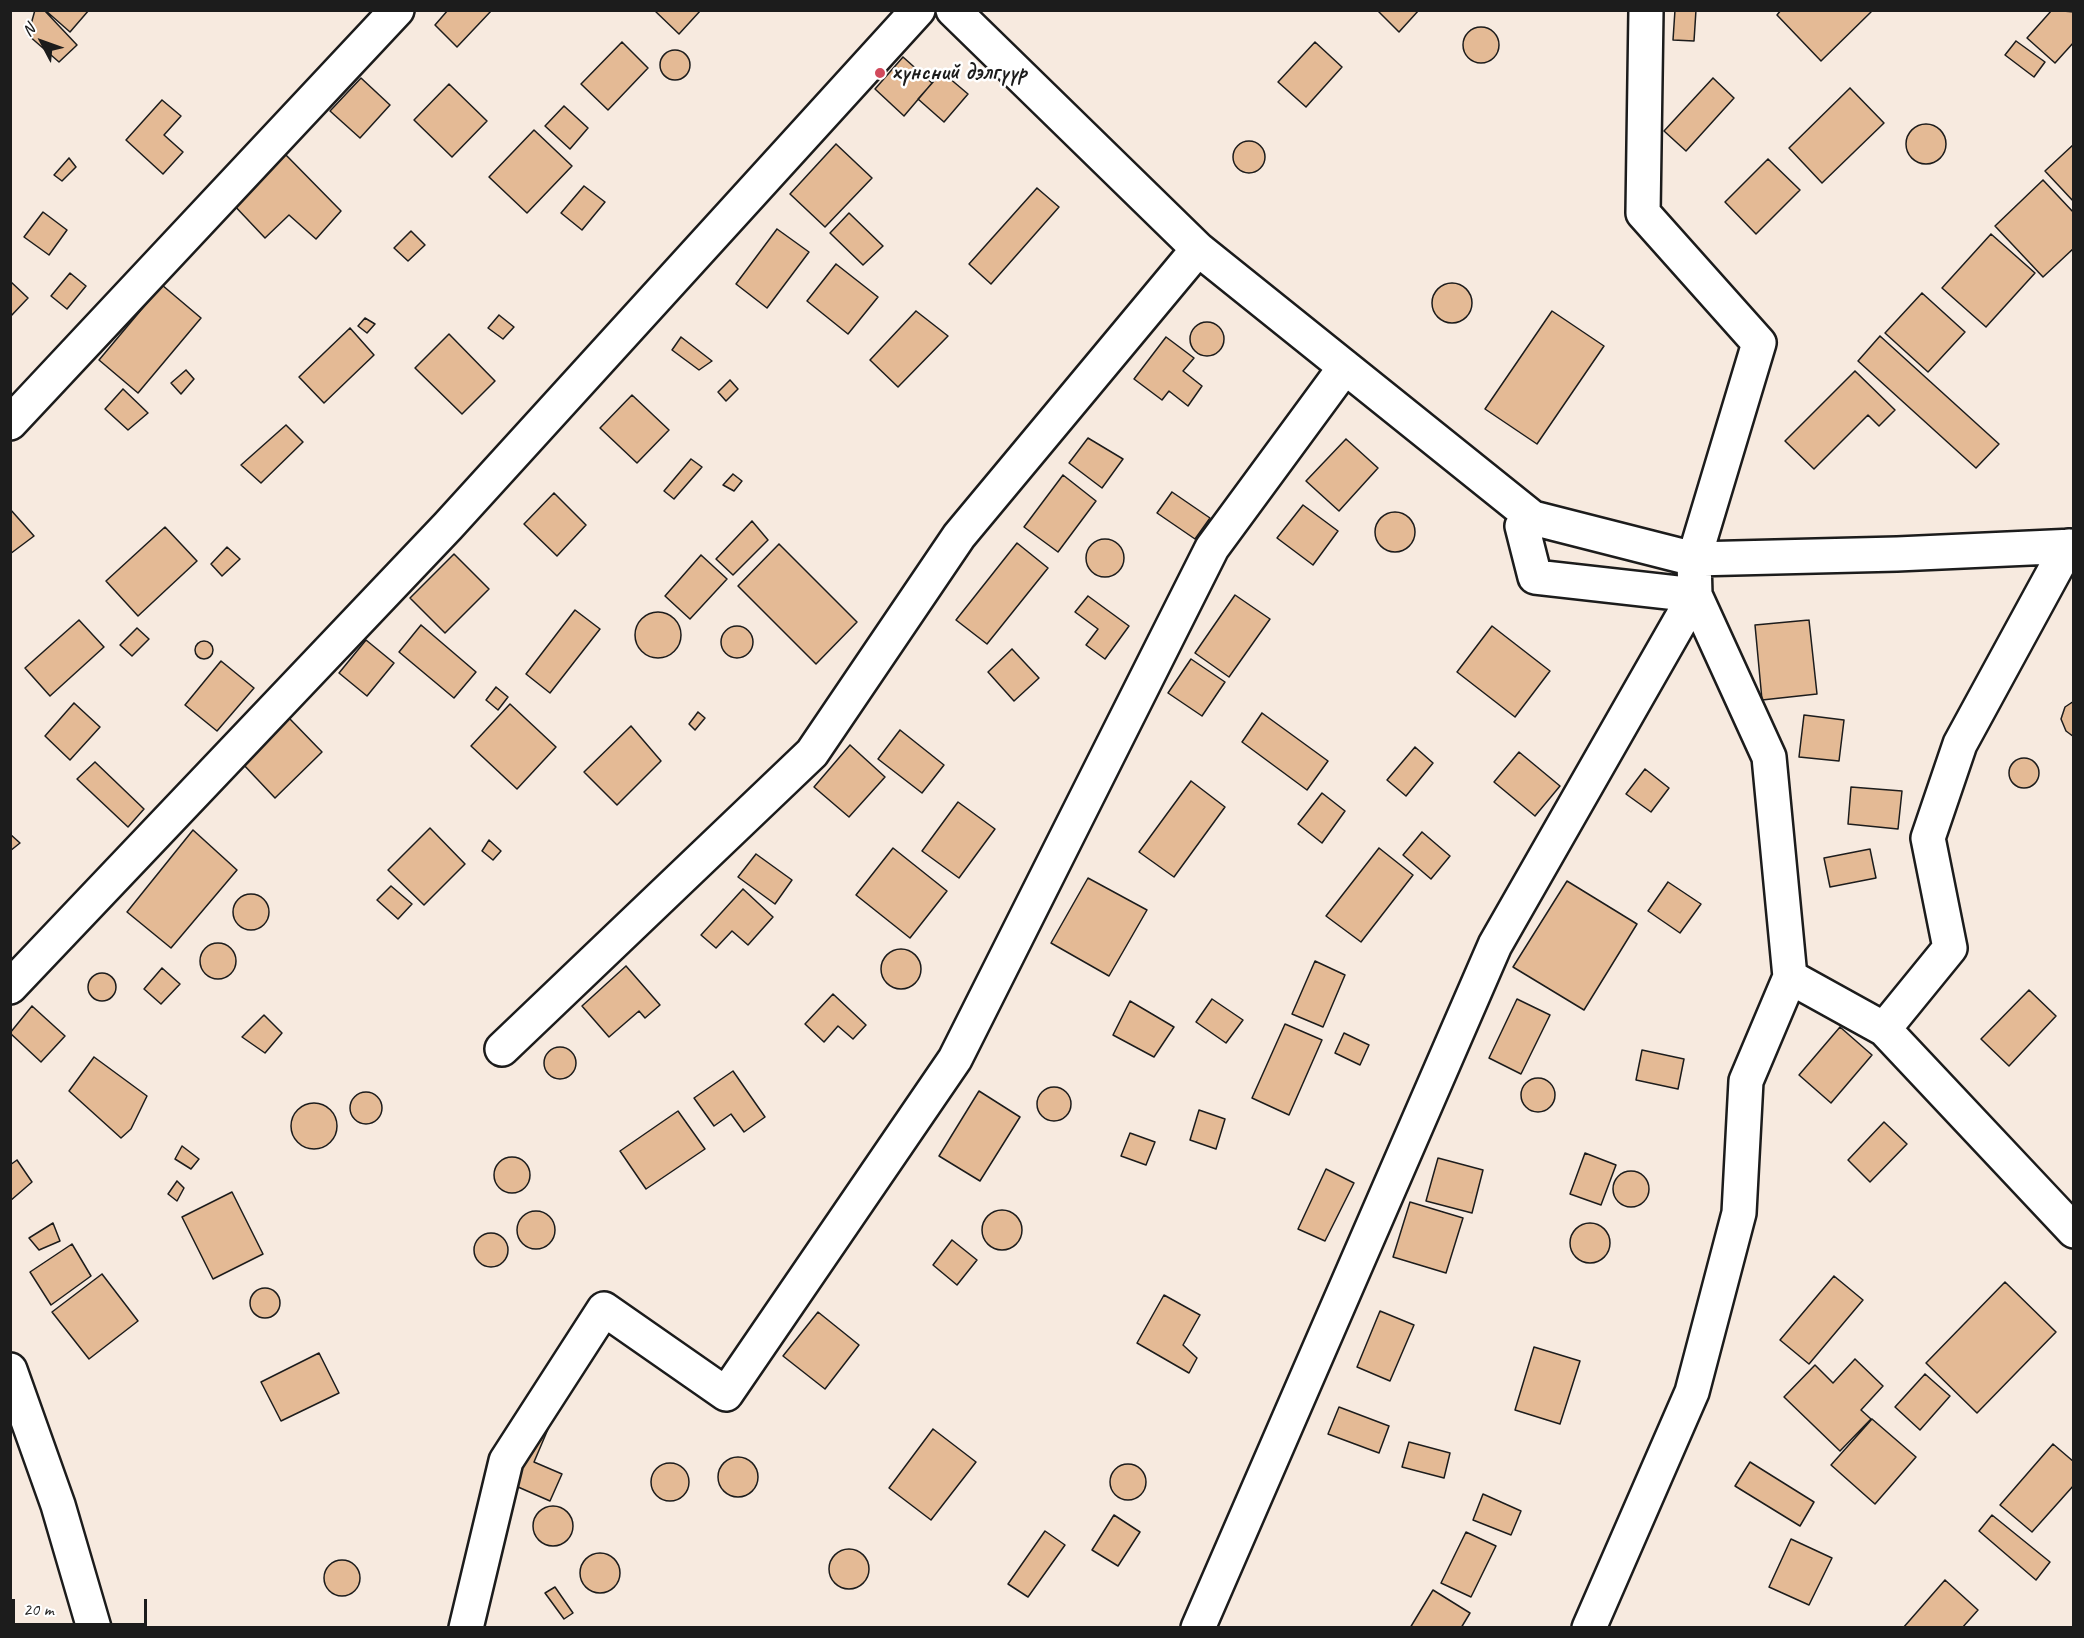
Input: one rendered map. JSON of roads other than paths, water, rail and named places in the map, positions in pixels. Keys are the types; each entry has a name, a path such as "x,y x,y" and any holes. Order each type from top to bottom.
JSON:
{"street":[{"path":"10,423 398,10"},
{"path":"10,987 448,526 918,10"},
{"path":"953,10 1198,249 1533,518 1694,559 1897,554 2071,546"},
{"path":"1589,1628 1692,1392 1739,1213 1746,1082 1790,977 1769,758 1695,595 1694,559 1759,343 1643,213 1646,10"},
{"path":"502,1049 812,753 959,536 1198,249"},
{"path":"466,1628 506,1461 603,1309 726,1394 956,1059 1212,548 1345,367"},
{"path":"1533,518 1522,526 1536,577 1695,595"},
{"path":"1884,1029 1950,948 1928,838 1960,744 2071,546"},
{"path":"1198,1628 1495,945 1695,595"},
{"path":"1790,977 1884,1029 2073,1231"},
{"path":"10,1370 58,1505 94,1628"}],"place":[{"name":"хүнсний дэлгүүр","path":"880,73"}]}
